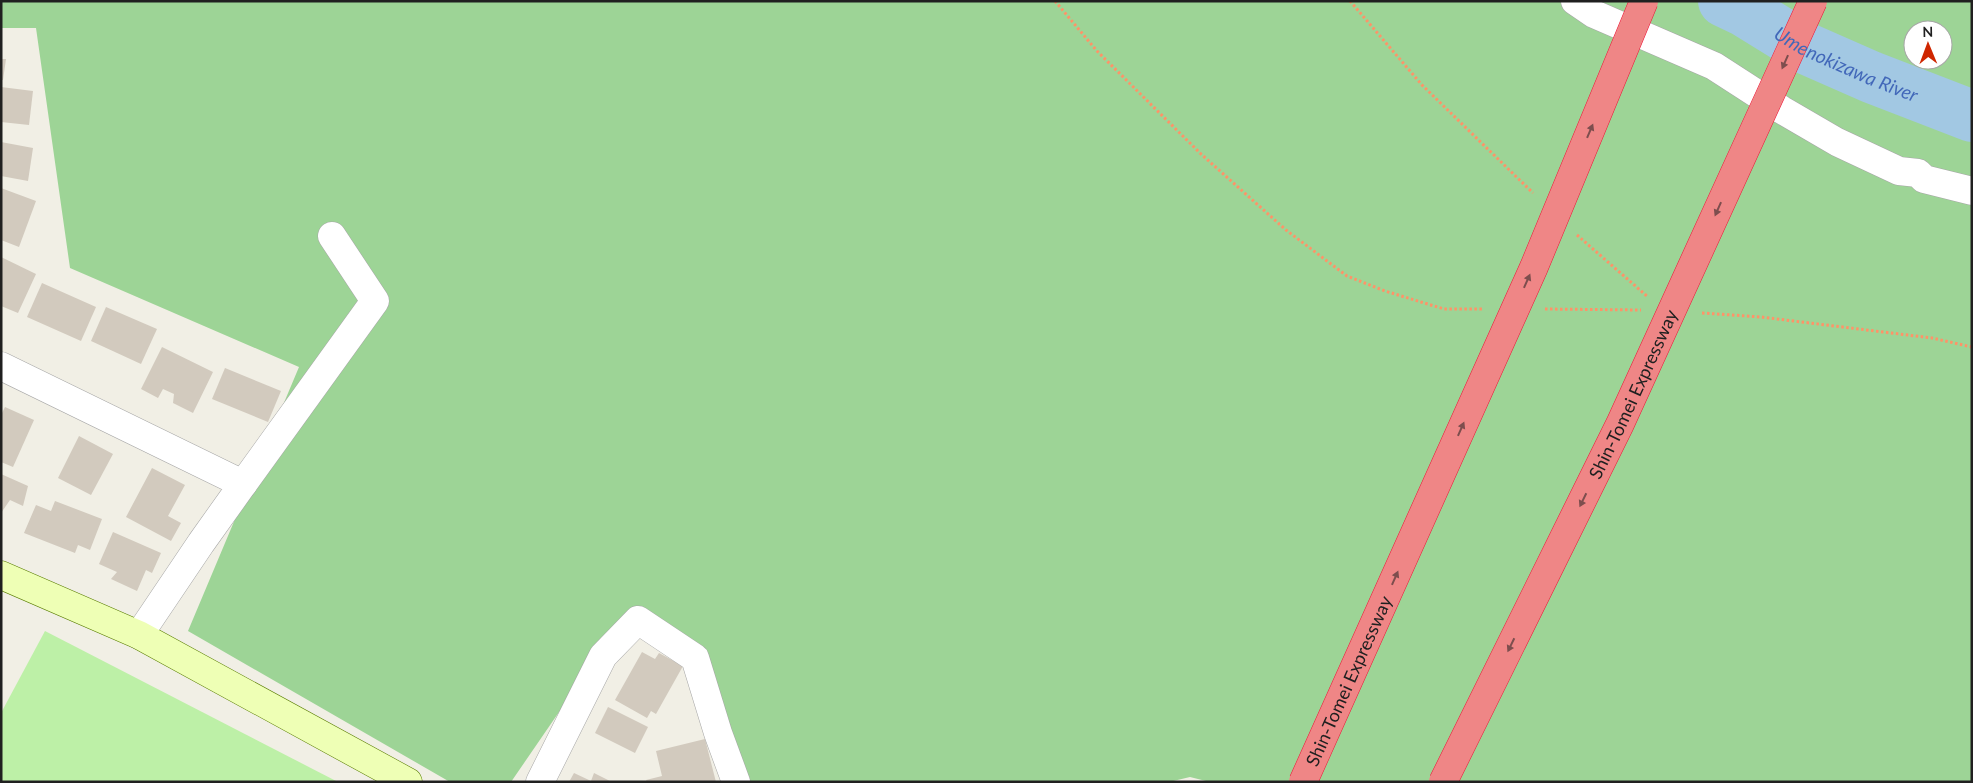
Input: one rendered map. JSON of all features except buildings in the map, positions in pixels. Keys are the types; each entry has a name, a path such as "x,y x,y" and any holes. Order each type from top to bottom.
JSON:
{"highway":[{"name":"Shin-Tomei Expressway","path":"1303,782 1534,267 1644,1"},
{"name":"Shin-Tomei Expressway","path":"1443,782 1620,424 1813,1"}],"street":[{"path":"1575,1 1594,14 1714,66 1782,110 1837,142 1900,171 1918,173 1924,179 1972,191"},
{"path":"139,635 201,543 375,301 332,236"},
{"path":"1,366 243,484"},
{"path":"1,575 139,635 408,782"},
{"path":"540,782 604,656 638,620 695,658 718,733 736,782"}],"path":[{"path":"1055,1 1096,51 1201,154 1286,230 1347,276 1385,291 1444,309 1484,309"},
{"path":"1350,1 1422,85 1533,193"},
{"path":"1576,234 1649,297"},
{"path":"1544,309 1644,310"},
{"path":"1693,312 1761,317 1923,337 1972,348"}],"green space":[{"path":"1,1 1972,1 1972,782 1210,782 1190,777 1169,782 728,782 695,658 627,613 511,782 450,782 188,631 299,367 70,268 36,28 1,28"},
{"path":"45,631 338,782 1,782 1,713"}],"waterway":[{"name":"Umenokizawa River","path":"1724,1 1745,11 1805,48 1871,77 1972,116"}]}
